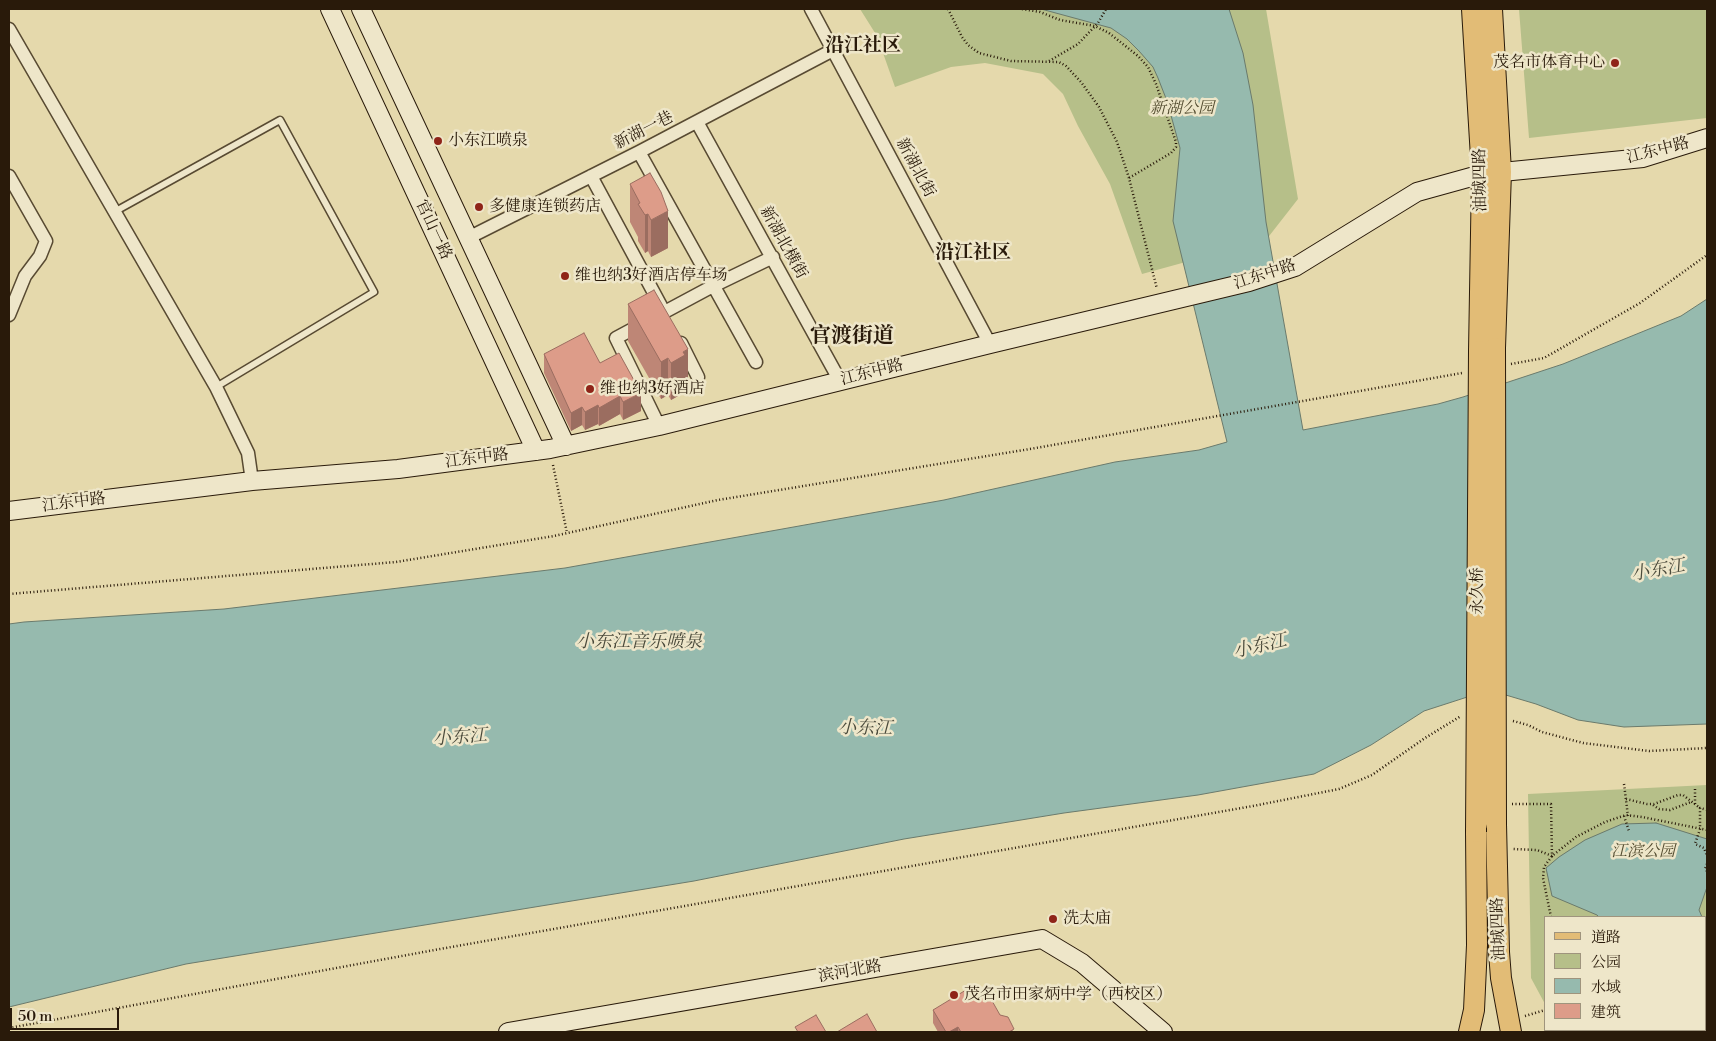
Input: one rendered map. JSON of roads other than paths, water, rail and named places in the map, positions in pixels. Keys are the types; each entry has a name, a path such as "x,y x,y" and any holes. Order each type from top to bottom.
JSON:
{"main road":[{"name":"油城四路","path":"1472,9 1492,173"},
{"name":"油城四路","path":"1487,350 1492,173 1492,9"},
{"name":"永久桥","path":"1487,350 1496,814"},
{"name":"永久桥","path":"1476,832 1487,350"},
{"name":"油城四路","path":"1496,814 1499,952 1501,978 1511,1032"},
{"name":"油城四路","path":"1468,1032 1474,1010 1477,945 1476,832"}],"street":[{"name":"官山一路","path":"330,9 495,362 551,448"},
{"name":"官山一路","path":"361,9 521,350 551,448"},
{"name":"新湖北街","path":"811,9 990,344"},
{"path":"9,29 216,387 248,453 252,481"},
{"name":"新湖一巷","path":"468,238 639,152 833,50"},
{"name":"新湖北横街","path":"697,122 840,381"},
{"name":"江东中路","path":"9,511 252,481 398,469 551,448 659,426 1249,282 1295,267 1417,192 1492,173 1643,158 1707,138"},
{"path":"639,152 756,362"},
{"path":"9,176 46,241 40,256 25,276 9,315"},
{"path":"591,176 698,376"},
{"path":"659,426 616,338 668,320 714,286 773,257"},
{"path":"495,362 521,350"},
{"name":"滨河北路","path":"508,1032 1042,939 1082,963 1164,1032"}],"lane":[{"path":"114,212 280,120 374,292 216,387"}],"water":[{"path":"1041,9 1229,9 1243,53 1253,105 1266,222 1303,430 1438,404 1463,397 1563,364 1681,316 1707,299 1707,724 1624,727 1578,720 1536,704 1489,690 1424,711 1371,745 1314,774 1198,795 1064,813 904,839 694,881 186,964 9,1007 9,624 224,609 565,568 944,500 1115,462 1199,450 1227,442 1173,221 1180,148 1167,101 1158,78 1153,67 1139,51 1127,39 1111,28"},
{"path":"1656,823 1707,839 1707,887 1699,910 1702,916 1598,916 1552,896 1546,868 1585,840 1622,824"}],"place":[{"name":"茂名市体育中心","path":"1615,63"},
{"name":"小东江喷泉","path":"438,141"},
{"name":"多健康连锁药店","path":"479,207"},
{"name":"维也纳3好酒店停车场","path":"565,276"},
{"name":"维也纳3好酒店","path":"590,389"},
{"name":"冼太庙","path":"1053,919"},
{"name":"茂名市田家炳中学（西校区）","path":"954,995"}],"district":[{"name":"沿江社区","path":"863,46"},
{"name":"沿江社区","path":"973,253"},
{"name":"官渡街道","path":"852,337"}],"park label":[{"name":"新湖公园","path":"1182,109"},
{"name":"江滨公园","path":"1643,852"}],"water label":[{"name":"小东江","path":"1658,571"},
{"name":"小东江音乐喷泉","path":"639,643"},
{"name":"小东江","path":"1260,647"},
{"name":"小东江","path":"865,729"},
{"name":"小东江","path":"460,738"}]}
